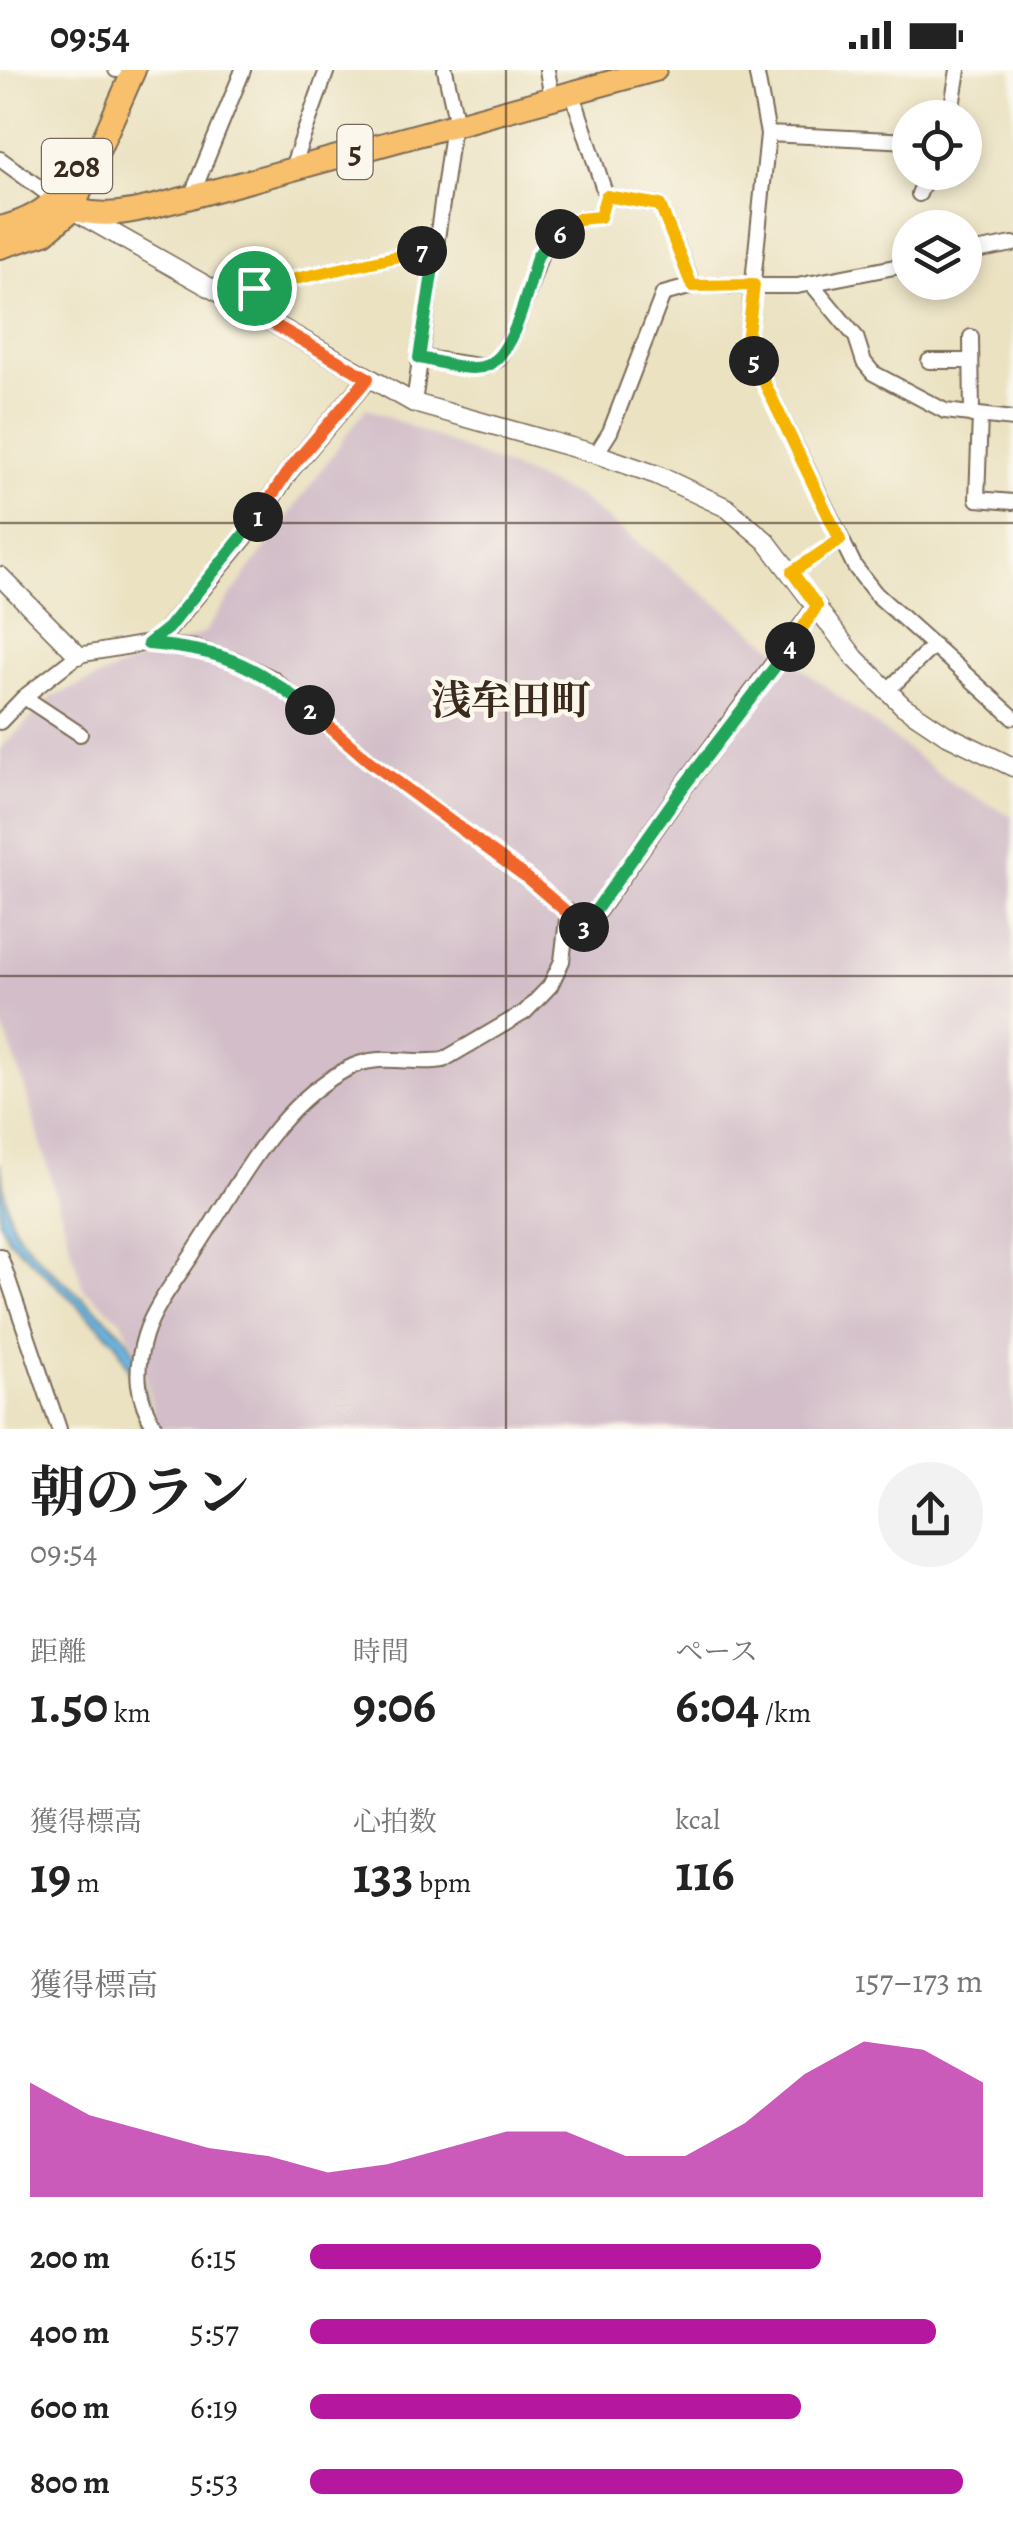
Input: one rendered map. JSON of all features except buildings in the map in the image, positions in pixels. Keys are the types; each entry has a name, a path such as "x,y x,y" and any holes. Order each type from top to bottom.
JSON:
{"main road":[{"name":"208","path":"64,204 117,70"},
{"name":"208","path":"0,246 46,233 134,70"},
{"name":"5","path":"64,204 113,215 191,198 655,70"},
{"name":"208","path":"0,228 28,221 64,204"}],"street":[{"path":"191,198 243,70"},
{"path":"291,170 326,70"},
{"path":"414,403 455,124 445,70"},
{"path":"419,358 484,367 499,359 518,324 543,248 579,219 600,217 606,196 547,70"},
{"path":"756,70 768,134 747,341 854,567 876,594 1010,710"},
{"path":"953,100 958,70"},
{"path":"768,134 892,140"},
{"path":"0,159 64,204 414,403 596,454 656,475 726,508 766,541 856,658 887,691 945,734 1013,766"},
{"path":"918,194 920,190"},
{"path":"606,196 660,205 692,286"},
{"path":"982,250 1013,244"},
{"path":"238,304 254,288 436,248"},
{"path":"596,454 610,432 663,294 692,286 811,284 892,268"},
{"path":"811,284 856,337 864,362 873,373 945,411 1013,418"},
{"path":"971,337 977,499 1013,502"},
{"path":"929,361 971,361"},
{"path":"148,644 168,628 250,530 288,471 368,378"},
{"path":"792,572 840,540"},
{"path":"0,576 78,655"},
{"path":"0,722 78,655 148,644 196,648 235,660 272,678 369,761 568,911 585,928 817,606"},
{"path":"887,691 934,646"},
{"path":"24,698 80,734"},
{"path":"156,1429 141,1404 138,1368 146,1332 264,1144 320,1088 350,1068 373,1058 443,1060 526,1012 558,974 568,911"},
{"path":"0,1256 60,1429"}],"shaded area":[{"path":"366,408 575,495 954,785 1013,817 1013,1429 157,1429 142,1362 122,1321 83,1288 23,1082 0,1019 0,749 52,697 204,633"}],"water":[{"path":"0,1163 8,1211 18,1233 45,1265 126,1338 136,1356 152,1429 143,1429 129,1369 116,1342 8,1238 0,1221"}],"district":[{"name":"浅牟田町","path":"511,700"}],"route":[{"path":"606,196 660,205 692,286 754,285 747,341 840,540 792,572 817,606 585,928 526,877 369,761 272,678 235,660 196,648 148,644 168,628 250,530 288,471 368,378 238,304 254,288 436,248 419,358 484,367 499,359 518,324 543,248 579,219 600,217 606,196"}]}
